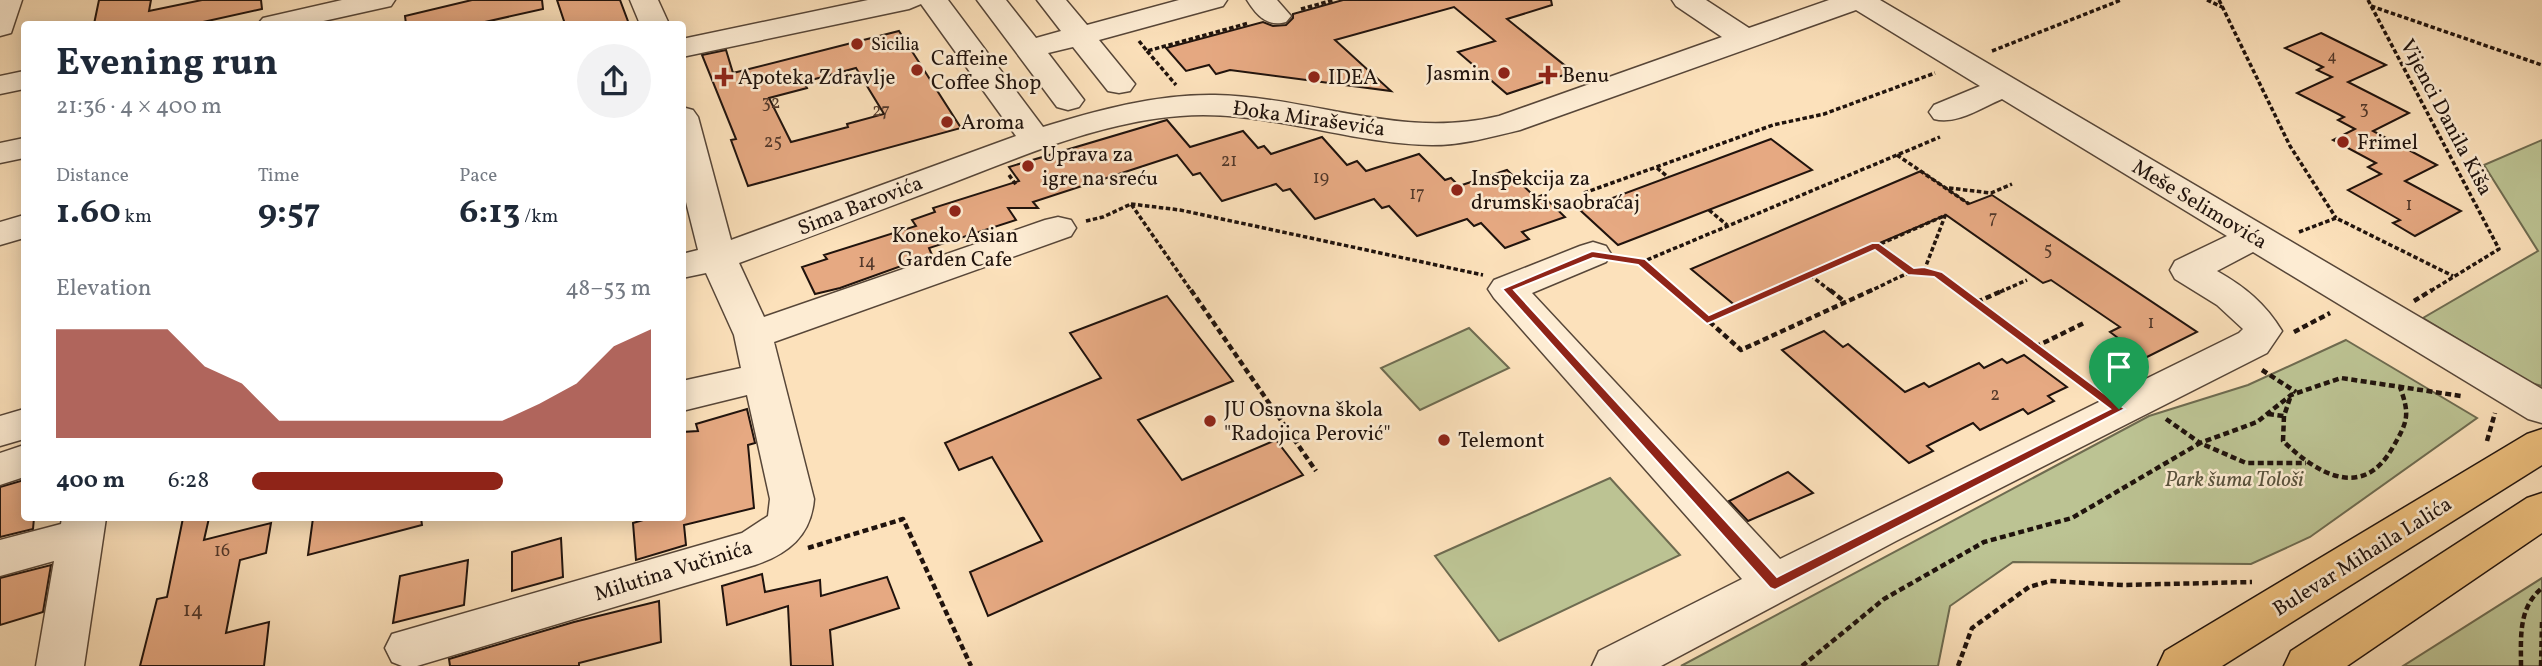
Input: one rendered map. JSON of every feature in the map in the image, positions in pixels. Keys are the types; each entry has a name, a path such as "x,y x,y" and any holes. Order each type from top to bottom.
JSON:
{"main road":[{"name":"Bulevar Mihaila Lalića","path":"2182,666 2542,445"},
{"path":"2308,666 2542,510"}],"street":[{"path":"0,27 8,0"},
{"path":"290,21 349,11 382,0"},
{"path":"644,0 653,21"},
{"path":"686,47 909,0"},
{"path":"933,0 1036,140"},
{"path":"991,0 1068,100"},
{"path":"1051,0 1119,84"},
{"path":"984,69 1034,56 1081,35 1213,0"},
{"path":"1686,0 1745,40"},
{"name":"Đoka Miraševića","path":"1036,140 1141,113 1178,106 1215,104 1373,129 1425,134 1468,133 1509,123 1858,0"},
{"name":"Meše Selimovića","path":"1858,0 2542,408"},
{"path":"0,85 21,81"},
{"path":"1943,124 2004,87"},
{"name":"Sima Barovića","path":"700,262 1036,140"},
{"name":"Milutina Vučinića","path":"408,648 755,547 782,532 791,517 792,499 761,378 753,335 700,262 686,143"},
{"path":"0,153 21,149"},
{"path":"0,234 21,227"},
{"path":"753,335 1058,228"},
{"path":"1616,666 2253,343 2263,331 2257,319 2246,307 2188,270 2254,237"},
{"path":"1592,254 1507,289 1775,584"},
{"path":"686,395 761,378"},
{"path":"0,431 21,425"},
{"path":"0,468 21,462"},
{"path":"49,536 60,666"}],"path":[{"path":"1147,51 1269,8 1334,0"},
{"path":"1584,193 1773,125 1824,114 1899,85 1965,64 2121,0"},
{"path":"2207,0 2223,7"},
{"path":"2219,0 2290,146 2336,218 2454,276"},
{"name":"Vijenci Danila Kiša","path":"2368,0 2499,249 2454,276"},
{"path":"2371,5 2542,65"},
{"path":"1124,24 1177,87"},
{"path":"1592,254 1642,262 1897,155 1943,124"},
{"path":"1897,155 1969,204"},
{"path":"1656,167 1668,177"},
{"path":"1945,188 1991,193 2012,184"},
{"path":"1058,228 1103,217 1130,204 1180,210 1490,276 1507,289"},
{"path":"1130,204 1316,471"},
{"path":"1709,210 1727,226"},
{"path":"1707,320 1946,215 1924,271"},
{"path":"1875,246 1912,272"},
{"path":"1642,262 1741,350 1912,272 1924,271 1938,275 2119,409"},
{"path":"1810,275 1845,302"},
{"path":"2388,316 2454,276"},
{"path":"1976,303 2027,280"},
{"path":"2290,334 2334,311"},
{"path":"2035,347 2086,322"},
{"path":"2259,367 2294,394"},
{"path":"1802,666 1884,599 1984,542 2072,518 2200,443 2257,422 2294,394 2341,378 2471,398"},
{"path":"2294,394 2284,416 2283,441 2306,463 2331,475 2361,477 2384,463 2405,426 2408,410 2400,387"},
{"path":"2480,448 2487,441 2493,415 2499,410"},
{"path":"2268,414 2284,416"},
{"path":"2162,416 2200,443 2245,463 2306,463"},
{"path":"755,547 807,548 903,519 971,666"},
{"path":"1958,666 1972,628 2029,587 2039,584 2050,581 2123,585 2262,580"},
{"path":"2521,666 2523,614 2530,596 2542,589"},
{"path":"2542,622 2542,666"}],"green space":[{"path":"2542,140 2542,386 2531,383 2423,318 2538,251 2484,165"},
{"path":"1469,328 1509,368 1420,410 1381,368"},
{"name":"Park šuma Tološi","path":"2346,340 2477,418 2310,537 2251,564 2013,562 1950,606 1938,666 1681,666 2149,416 2248,385"},
{"path":"1610,478 1680,555 1499,641 1435,556"},
{"path":"2542,578 2542,666 2403,666"}],"building":[{"path":"99,0 151,0 149,11 202,0 261,0 262,9 208,21 95,21"},
{"path":"472,0 542,0 543,9 489,21 406,21 405,16"},
{"path":"557,0 620,0 628,21 564,21"},
{"path":"1343,0 1551,0 1552,5 1507,19 1573,72 1507,94 1458,52 1495,41 1454,7 1335,40 1391,91 1230,70 1216,74 1209,65 1186,71 1166,48 1263,22 1273,26 1286,25 1293,18 1293,14"},
{"path":"899,31 961,128 748,186 731,140 736,139 702,55 726,50 733,73","holes":["856,68 884,114 791,142 769,98 807,88 804,82"]},
{"path":"2321,33 2386,65 2348,82 2409,113 2373,131 2437,165 2405,181 2461,211 2415,236 2393,223 2400,220 2348,190 2381,174 2368,167 2376,163 2333,140 2355,129 2338,120 2344,117 2297,93 2332,77 2317,70 2323,67 2285,48"},
{"path":"1167,120 1190,147 1243,131 1258,148 1264,146 1271,154 1322,137 1347,165 1357,161 1366,171 1419,154 1445,180 1451,178 1459,186 1507,170 1536,198 1542,195 1565,217 1522,232 1529,239 1505,248 1481,223 1474,226 1467,219 1417,236 1389,206 1382,208 1374,199 1315,219 1290,189 1283,191 1276,184 1222,201 1200,173 1193,175 1177,155 1033,202 1038,208 1008,208 1016,220 929,248 932,255 840,288 815,294 802,267 827,259 824,255 916,226 912,220 935,212 933,208 1019,181 1009,167"},
{"path":"1771,139 1812,170 1618,245 1580,210"},
{"path":"1921,171 1969,204 1992,195 2197,332 2145,358 2110,332 2120,327 2051,280 2043,283 1946,215 1792,280 1794,282 1737,307 1691,269"},
{"path":"1167,296 1233,381 1138,420 1182,480 1276,440 1303,475 988,616 970,572 1042,541 992,457 959,470 945,443 1101,378 1070,333"},
{"path":"1824,331 1843,347 1848,344 1905,392 1924,383 1929,387 1979,363 1984,368 2002,359 2007,363 2024,355 2067,387 2048,396 2054,401 2028,414 2023,409 1980,430 1973,423 1927,446 1933,451 1909,463 1782,350"},
{"path":"747,409 755,443 748,445 754,508 684,525 686,545 636,560 633,523 686,521 686,432 698,431 696,424"},
{"path":"1788,472 1813,493 1748,521 1729,501"},
{"path":"21,481 21,521 34,521 33,529 0,537 0,487"},
{"path":"182,521 208,521 204,540 271,523 266,553 240,560 226,633 269,622 264,666 140,666 157,599 167,597"},
{"path":"313,521 421,521 422,525 308,555"},
{"path":"561,538 563,577 512,591 512,552"},
{"path":"468,560 464,605 393,623 400,576"},
{"path":"51,565 43,612 0,625 0,578"},
{"path":"762,574 765,592 820,580 821,596 887,577 899,608 830,630 833,666 791,666 788,606 727,625 722,586"},
{"path":"659,601 661,642 579,663 579,666 450,666 449,659 574,622"}],"place":[{"name":"Sicilia","path":"857,44"},
{"name":"Caffeine Coffee Shop","path":"917,70"},
{"name":"Jasmin","path":"1504,73"},
{"name":"Benu","path":"1548,75"},
{"name":"Apoteka Zdravlje","path":"724,77"},
{"name":"IDEA","path":"1314,77"},
{"name":"Aroma","path":"947,122"},
{"name":"Frimel","path":"2343,142"},
{"name":"Uprava za igre na sreću","path":"1028,166"},
{"name":"Inspekcija za drumski saobraćaj","path":"1457,190"},
{"name":"Koneko Asian Garden Cafe","path":"955,211"},
{"name":"JU Osnovna škola \"Radojica Perović\"","path":"1210,421"},
{"name":"Telemont","path":"1444,440"}],"route":[{"path":"1875,246 1912,272 1924,271 1938,275 2119,409 1775,584 1507,289 1592,254 1642,262 1707,320 1875,246"}]}
